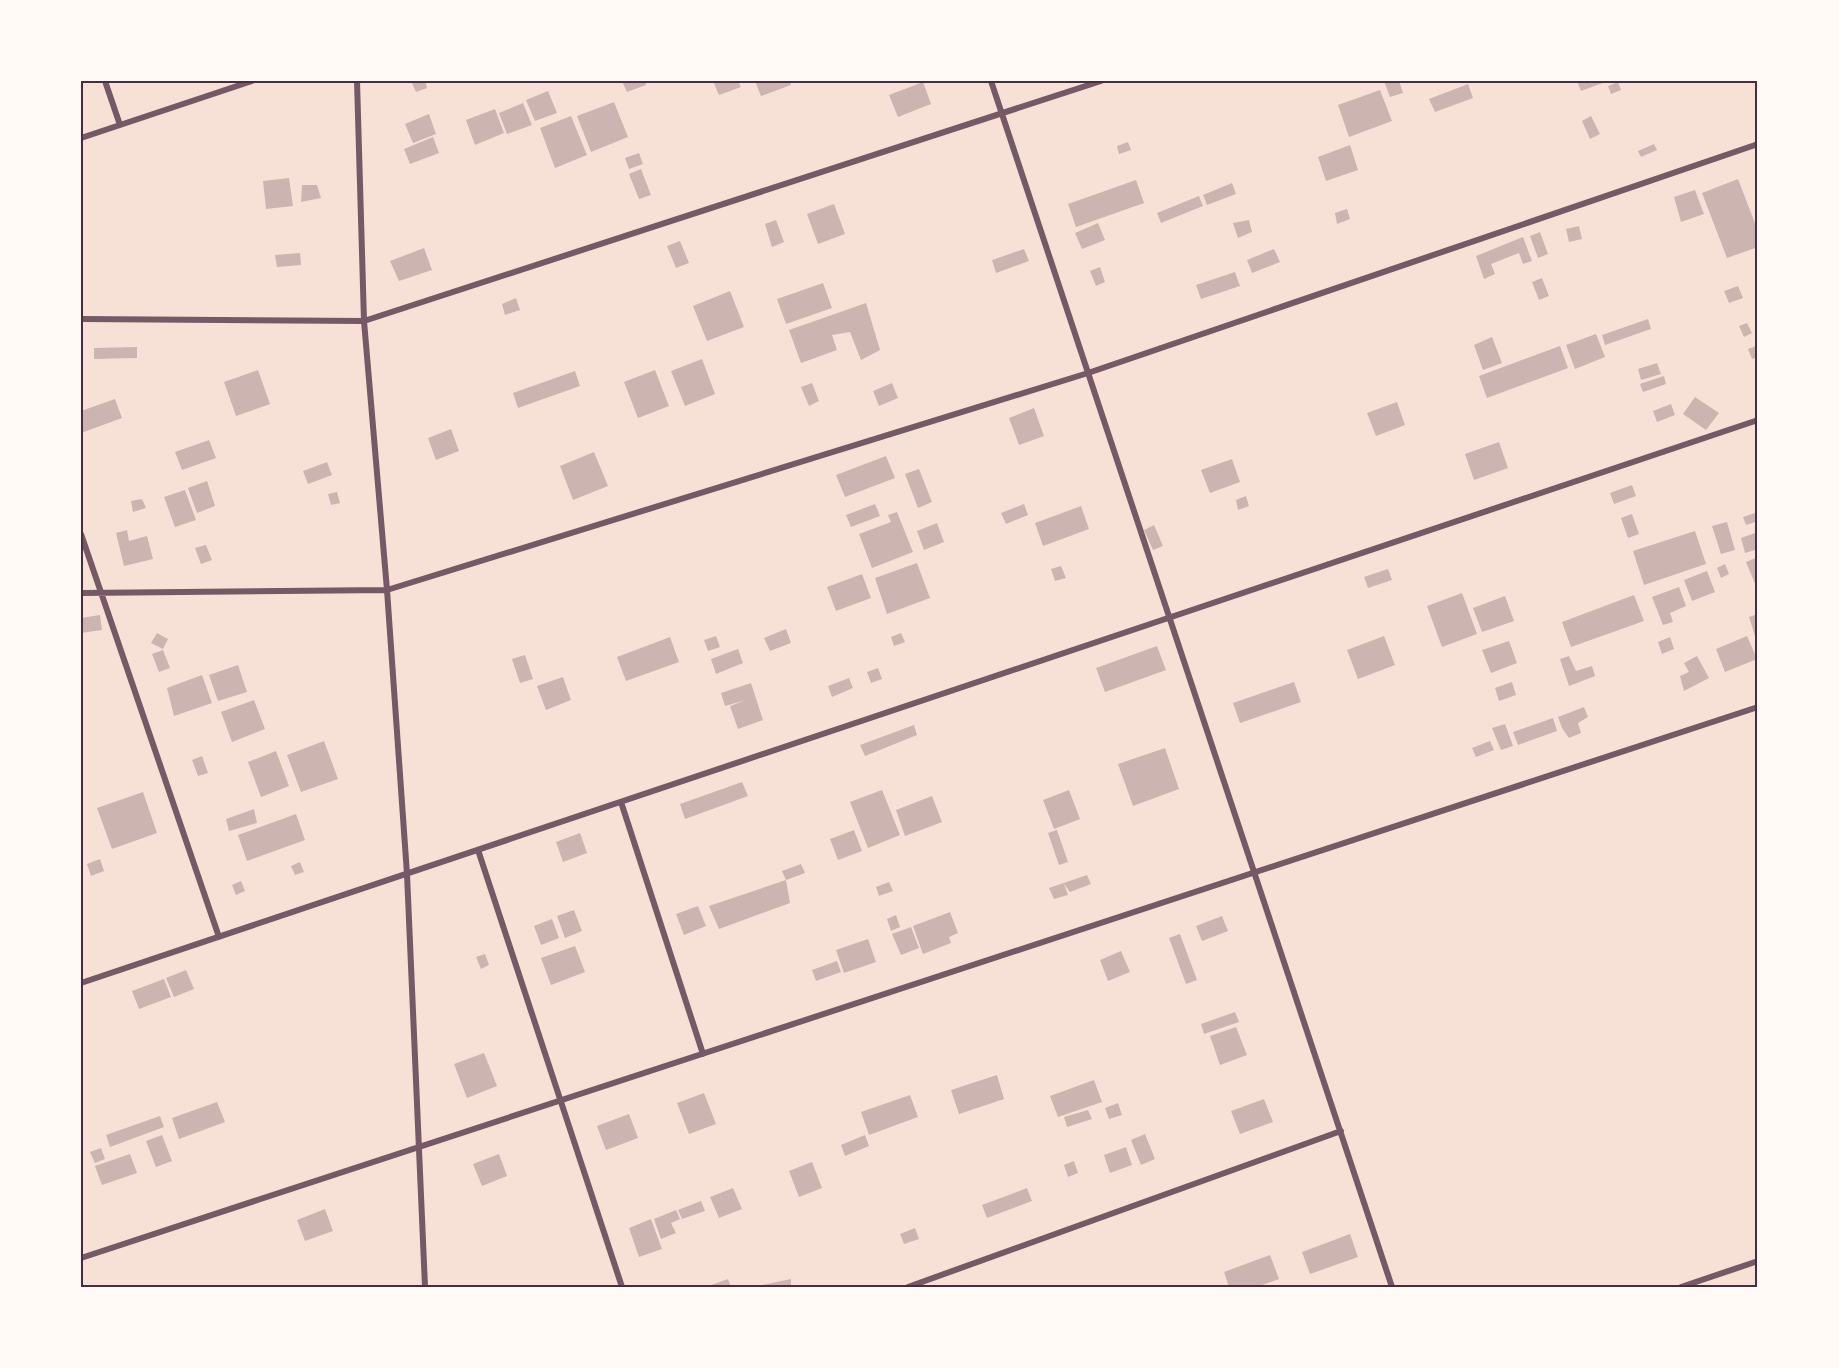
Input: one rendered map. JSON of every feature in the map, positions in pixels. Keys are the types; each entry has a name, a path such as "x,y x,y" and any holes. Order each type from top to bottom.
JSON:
{"street":[{"path":"105,81 120,125"},
{"path":"81,138 252,81"},
{"path":"357,81 364,321 387,590 407,874 425,1287"},
{"path":"991,81 1392,1287"},
{"path":"81,319 364,321 1101,81"},
{"path":"81,593 387,590 1088,373 1758,144"},
{"path":"81,983 1758,420"},
{"path":"81,534 219,937"},
{"path":"81,1258 1758,706"},
{"path":"621,802 703,1054"},
{"path":"478,850 622,1287"},
{"path":"908,1287 1341,1131"},
{"path":"1681,1287 1758,1261"}],"building":[{"path":"411,81 425,81 427,88 416,92"},
{"path":"622,81 645,81 646,85 627,92"},
{"path":"713,81 738,81 741,87 719,95"},
{"path":"755,81 790,81 791,85 761,96"},
{"path":"1384,81 1399,81 1403,93 1390,97"},
{"path":"1577,81 1608,81 1581,91"},
{"path":"923,82 931,104 898,117 889,95"},
{"path":"1618,82 1621,90 1611,94 1608,86"},
{"path":"1468,84 1473,98 1435,112 1429,99"},
{"path":"1380,90 1392,121 1349,137 1338,105"},
{"path":"548,91 557,113 535,121 526,100"},
{"path":"614,102 628,137 591,152 577,116"},
{"path":"523,103 532,125 507,134 499,113"},
{"path":"495,109 504,133 475,145 466,120"},
{"path":"429,114 436,134 413,143 405,124"},
{"path":"571,116 587,155 555,168 540,128"},
{"path":"1591,116 1600,134 1590,139 1582,121"},
{"path":"433,137 439,153 410,164 404,149"},
{"path":"1128,142 1131,150 1119,154 1117,146"},
{"path":"1654,144 1657,150 1641,157 1638,151"},
{"path":"1350,145 1358,170 1326,181 1318,157"},
{"path":"639,153 643,164 629,169 625,158"},
{"path":"641,169 651,195 639,199 629,174"},
{"path":"289,178 293,206 266,209 263,181"},
{"path":"1738,179 1758,231 1758,247 1727,258 1702,193"},
{"path":"1136,180 1144,203 1076,227 1068,204"},
{"path":"1232,183 1236,194 1207,205 1203,195"},
{"path":"302,185 317,185 321,198 301,202"},
{"path":"1695,190 1704,214 1681,222 1674,197"},
{"path":"1199,196 1203,206 1161,223 1157,213"},
{"path":"834,204 845,234 818,244 807,214"},
{"path":"1347,209 1350,219 1337,224 1335,213"},
{"path":"776,220 784,242 772,247 765,224"},
{"path":"1249,220 1252,232 1238,238 1233,223"},
{"path":"1098,223 1105,240 1082,249 1075,233"},
{"path":"1579,226 1582,239 1569,242 1566,229"},
{"path":"1540,232 1548,254 1538,258 1530,236"},
{"path":"1523,237 1532,261 1523,264 1519,253 1491,264 1495,274 1484,279 1476,256"},
{"path":"680,241 689,263 676,268 667,246"},
{"path":"424,248 432,270 399,281 390,261"},
{"path":"1024,249 1029,261 996,273 992,260"},
{"path":"1274,249 1280,262 1252,273 1247,260"},
{"path":"300,253 301,265 277,267 275,255"},
{"path":"1100,267 1105,282 1096,286 1090,271"},
{"path":"1235,272 1240,286 1201,299 1196,285"},
{"path":"1542,278 1549,296 1539,300 1532,282"},
{"path":"823,283 832,308 786,324 777,299"},
{"path":"1738,286 1743,298 1729,303 1724,291"},
{"path":"730,291 744,327 707,341 693,306"},
{"path":"516,298 520,310 505,315 502,304"},
{"path":"866,303 880,350 861,360 850,332 832,335 837,350 801,363 789,330"},
{"path":"1648,319 1651,329 1605,345 1602,335"},
{"path":"1747,323 1752,333 1744,337 1739,326"},
{"path":"1596,334 1605,357 1575,369 1566,345"},
{"path":"1492,337 1502,363 1483,370 1474,345"},
{"path":"1758,345 1758,357 1752,359 1748,349"},
{"path":"1560,346 1568,368 1487,398 1479,376"},
{"path":"137,347 137,358 94,359 94,348"},
{"path":"702,359 715,394 685,406 671,371"},
{"path":"1657,363 1661,374 1641,380 1638,369"},
{"path":"258,370 270,404 236,416 224,382"},
{"path":"655,370 669,406 638,418 624,382"},
{"path":"575,371 580,386 518,408 513,393"},
{"path":"1664,376 1666,384 1643,392 1640,384"},
{"path":"812,383 819,401 809,406 801,387"},
{"path":"892,383 898,398 879,406 873,391"},
{"path":"1695,397 1719,413 1706,430 1683,414"},
{"path":"115,399 122,418 81,433 81,411"},
{"path":"1397,402 1405,425 1376,436 1367,413"},
{"path":"1671,404 1675,415 1657,422 1653,411"},
{"path":"1034,408 1044,436 1019,445 1009,418"},
{"path":"451,429 459,451 436,460 428,438"},
{"path":"209,440 216,458 182,470 175,452"},
{"path":"1499,442 1508,468 1474,480 1465,454"},
{"path":"594,452 608,486 573,500 560,466"},
{"path":"886,456 895,478 845,497 836,475"},
{"path":"1232,459 1240,482 1210,493 1201,470"},
{"path":"327,462 332,475 308,484 303,471"},
{"path":"919,469 932,502 918,508 905,474"},
{"path":"207,481 215,506 197,513 188,488"},
{"path":"1632,485 1636,496 1614,504 1610,493"},
{"path":"185,490 196,520 175,527 164,497"},
{"path":"337,492 340,503 331,505 328,494"},
{"path":"1246,496 1249,506 1238,510 1236,500"},
{"path":"142,499 146,508 133,512 131,501"},
{"path":"875,504 880,516 851,527 846,515"},
{"path":"1024,504 1028,515 1006,524 1001,513"},
{"path":"1081,506 1089,529 1043,546 1035,523"},
{"path":"897,512 913,552 872,568 859,534 891,522 888,515"},
{"path":"1758,512 1758,521 1746,525 1743,517"},
{"path":"1632,514 1639,534 1628,538 1621,518"},
{"path":"1727,522 1735,550 1721,554 1712,526"},
{"path":"937,523 944,542 924,550 917,531"},
{"path":"1154,525 1163,546 1153,550 1144,530"},
{"path":"127,530 129,541 147,536 153,559 124,566 116,533"},
{"path":"1695,531 1706,564 1644,585 1633,551"},
{"path":"1755,533 1758,549 1745,553 1741,538"},
{"path":"206,545 212,560 201,564 195,548"},
{"path":"1758,557 1758,591 1746,562"},
{"path":"917,563 930,598 887,614 875,578"},
{"path":"1725,564 1729,574 1721,578 1717,568"},
{"path":"1061,566 1066,578 1055,581 1051,569"},
{"path":"1388,569 1392,580 1368,588 1364,577"},
{"path":"1707,571 1715,592 1692,601 1684,580"},
{"path":"862,574 871,598 836,611 827,587"},
{"path":"1679,587 1686,606 1670,613 1673,622 1663,625 1652,597"},
{"path":"1462,593 1477,634 1442,647 1427,606"},
{"path":"1634,595 1644,621 1571,647 1562,622"},
{"path":"1505,596 1514,621 1482,632 1473,608"},
{"path":"1758,614 1758,635 1755,636 1749,617"},
{"path":"100,615 102,630 81,633 81,618"},
{"path":"786,629 791,643 770,651 764,638"},
{"path":"157,633 168,639 163,649 151,643"},
{"path":"901,633 905,642 894,646 891,637"},
{"path":"716,636 720,647 708,651 704,640"},
{"path":"1384,636 1395,665 1358,679 1347,650"},
{"path":"1747,636 1757,659 1725,672 1716,649"},
{"path":"670,637 679,662 626,681 617,657"},
{"path":"1670,637 1674,649 1662,654 1658,642"},
{"path":"1509,641 1517,663 1491,673 1482,650"},
{"path":"1157,646 1166,670 1105,692 1096,668"},
{"path":"738,649 743,663 716,674 711,659"},
{"path":"163,650 170,668 159,672 152,654"},
{"path":"525,655 533,679 520,683 512,659"},
{"path":"1569,656 1576,671 1592,666 1595,676 1569,686 1560,659"},
{"path":"1697,656 1709,678 1684,691 1680,676 1689,672 1684,663"},
{"path":"238,665 247,692 218,701 209,675"},
{"path":"878,668 882,679 871,683 867,672"},
{"path":"202,675 212,703 174,716 167,688"},
{"path":"563,677 571,700 546,710 537,686"},
{"path":"849,678 853,688 832,697 828,686"},
{"path":"1294,682 1301,702 1240,723 1233,703"},
{"path":"1512,682 1516,695 1499,701 1495,688"},
{"path":"751,683 763,720 738,729 730,706 746,700 725,706 721,693"},
{"path":"254,700 265,729 232,742 221,712"},
{"path":"1584,707 1588,717 1578,723 1581,733 1569,738 1558,717"},
{"path":"1553,718 1557,731 1518,745 1513,732"},
{"path":"1505,724 1513,746 1501,750 1492,728"},
{"path":"914,725 917,735 865,756 860,745"},
{"path":"324,741 338,779 301,792 287,755"},
{"path":"1490,741 1494,750 1476,757 1472,748"},
{"path":"1165,748 1179,789 1133,806 1118,764"},
{"path":"276,751 289,786 261,797 248,762"},
{"path":"202,756 208,773 198,776 192,760"},
{"path":"742,782 748,796 685,819 680,804"},
{"path":"882,790 900,835 868,848 850,802"},
{"path":"1069,790 1080,819 1054,829 1043,800"},
{"path":"143,792 157,833 112,849 97,808"},
{"path":"932,796 942,822 905,836 896,810"},
{"path":"254,809 257,823 229,831 226,819"},
{"path":"296,814 305,840 247,861 238,835"},
{"path":"854,830 862,851 838,860 830,839"},
{"path":"1057,830 1068,862 1059,865 1048,833"},
{"path":"580,833 587,853 563,862 556,842"},
{"path":"100,859 104,871 91,876 87,864"},
{"path":"300,862 304,872 295,875 291,866"},
{"path":"801,864 805,873 786,880 782,871"},
{"path":"1087,875 1091,884 1070,892 1064,884 1068,895 1054,899 1049,888"},
{"path":"786,880 790,903 719,929 709,906"},
{"path":"241,881 245,891 236,895 232,885"},
{"path":"889,882 893,891 879,896 876,887"},
{"path":"698,906 706,926 684,935 676,914"},
{"path":"574,910 582,931 565,938 557,916"},
{"path":"950,912 958,933 949,937 951,943 923,954 913,926"},
{"path":"896,915 900,927 891,931 887,919"},
{"path":"1222,916 1228,931 1202,941 1196,926"},
{"path":"552,919 559,938 541,945 534,926"},
{"path":"911,927 919,948 901,955 892,934"},
{"path":"1180,934 1197,980 1186,984 1169,938"},
{"path":"868,939 876,962 844,973 836,950"},
{"path":"575,946 585,972 551,985 541,958"},
{"path":"1121,951 1130,972 1108,981 1100,960"},
{"path":"485,954 489,965 481,969 476,957"},
{"path":"837,961 841,972 816,981 812,970"},
{"path":"186,970 194,989 174,997 166,978"},
{"path":"164,979 171,997 139,1009 132,991"},
{"path":"1235,1012 1239,1022 1204,1034 1201,1024"},
{"path":"1236,1027 1247,1055 1220,1065 1210,1036"},
{"path":"484,1053 497,1086 467,1098 454,1064"},
{"path":"997,1075 1004,1099 959,1114 951,1090"},
{"path":"1094,1080 1102,1102 1058,1117 1050,1096"},
{"path":"704,1093 716,1124 689,1134 677,1103"},
{"path":"910,1095 918,1117 869,1135 861,1112"},
{"path":"1264,1099 1273,1122 1240,1134 1231,1111"},
{"path":"217,1102 225,1122 179,1139 172,1118"},
{"path":"1118,1103 1122,1115 1109,1119 1105,1108"},
{"path":"1088,1110 1092,1119 1067,1127 1064,1117"},
{"path":"629,1114 638,1138 606,1150 597,1126"},
{"path":"160,1116 164,1127 110,1147 106,1135"},
{"path":"1145,1134 1155,1159 1141,1165 1131,1140"},
{"path":"162,1135 172,1161 156,1167 146,1141"},
{"path":"865,1135 869,1146 845,1156 841,1145"},
{"path":"1126,1147 1132,1165 1110,1173 1104,1155"},
{"path":"101,1148 105,1159 95,1163 90,1152"},
{"path":"130,1154 137,1173 102,1185 95,1166"},
{"path":"499,1154 507,1176 482,1186 473,1164"},
{"path":"1074,1161 1078,1173 1068,1177 1064,1165"},
{"path":"812,1162 822,1188 799,1197 789,1171"},
{"path":"733,1188 742,1209 719,1218 710,1197"},
{"path":"1027,1188 1032,1201 987,1218 982,1205"},
{"path":"701,1201 705,1211 682,1219 678,1210"},
{"path":"325,1209 333,1231 305,1241 297,1220"},
{"path":"676,1210 680,1219 671,1223 676,1233 661,1239 654,1219"},
{"path":"651,1219 662,1249 639,1257 629,1228"},
{"path":"915,1228 919,1239 904,1244 900,1234"},
{"path":"1350,1234 1358,1257 1310,1274 1302,1252"},
{"path":"1270,1255 1279,1279 1257,1287 1229,1287 1224,1272"},
{"path":"728,1279 731,1287 706,1287"},
{"path":"791,1279 791,1287 757,1287 757,1286"}]}
